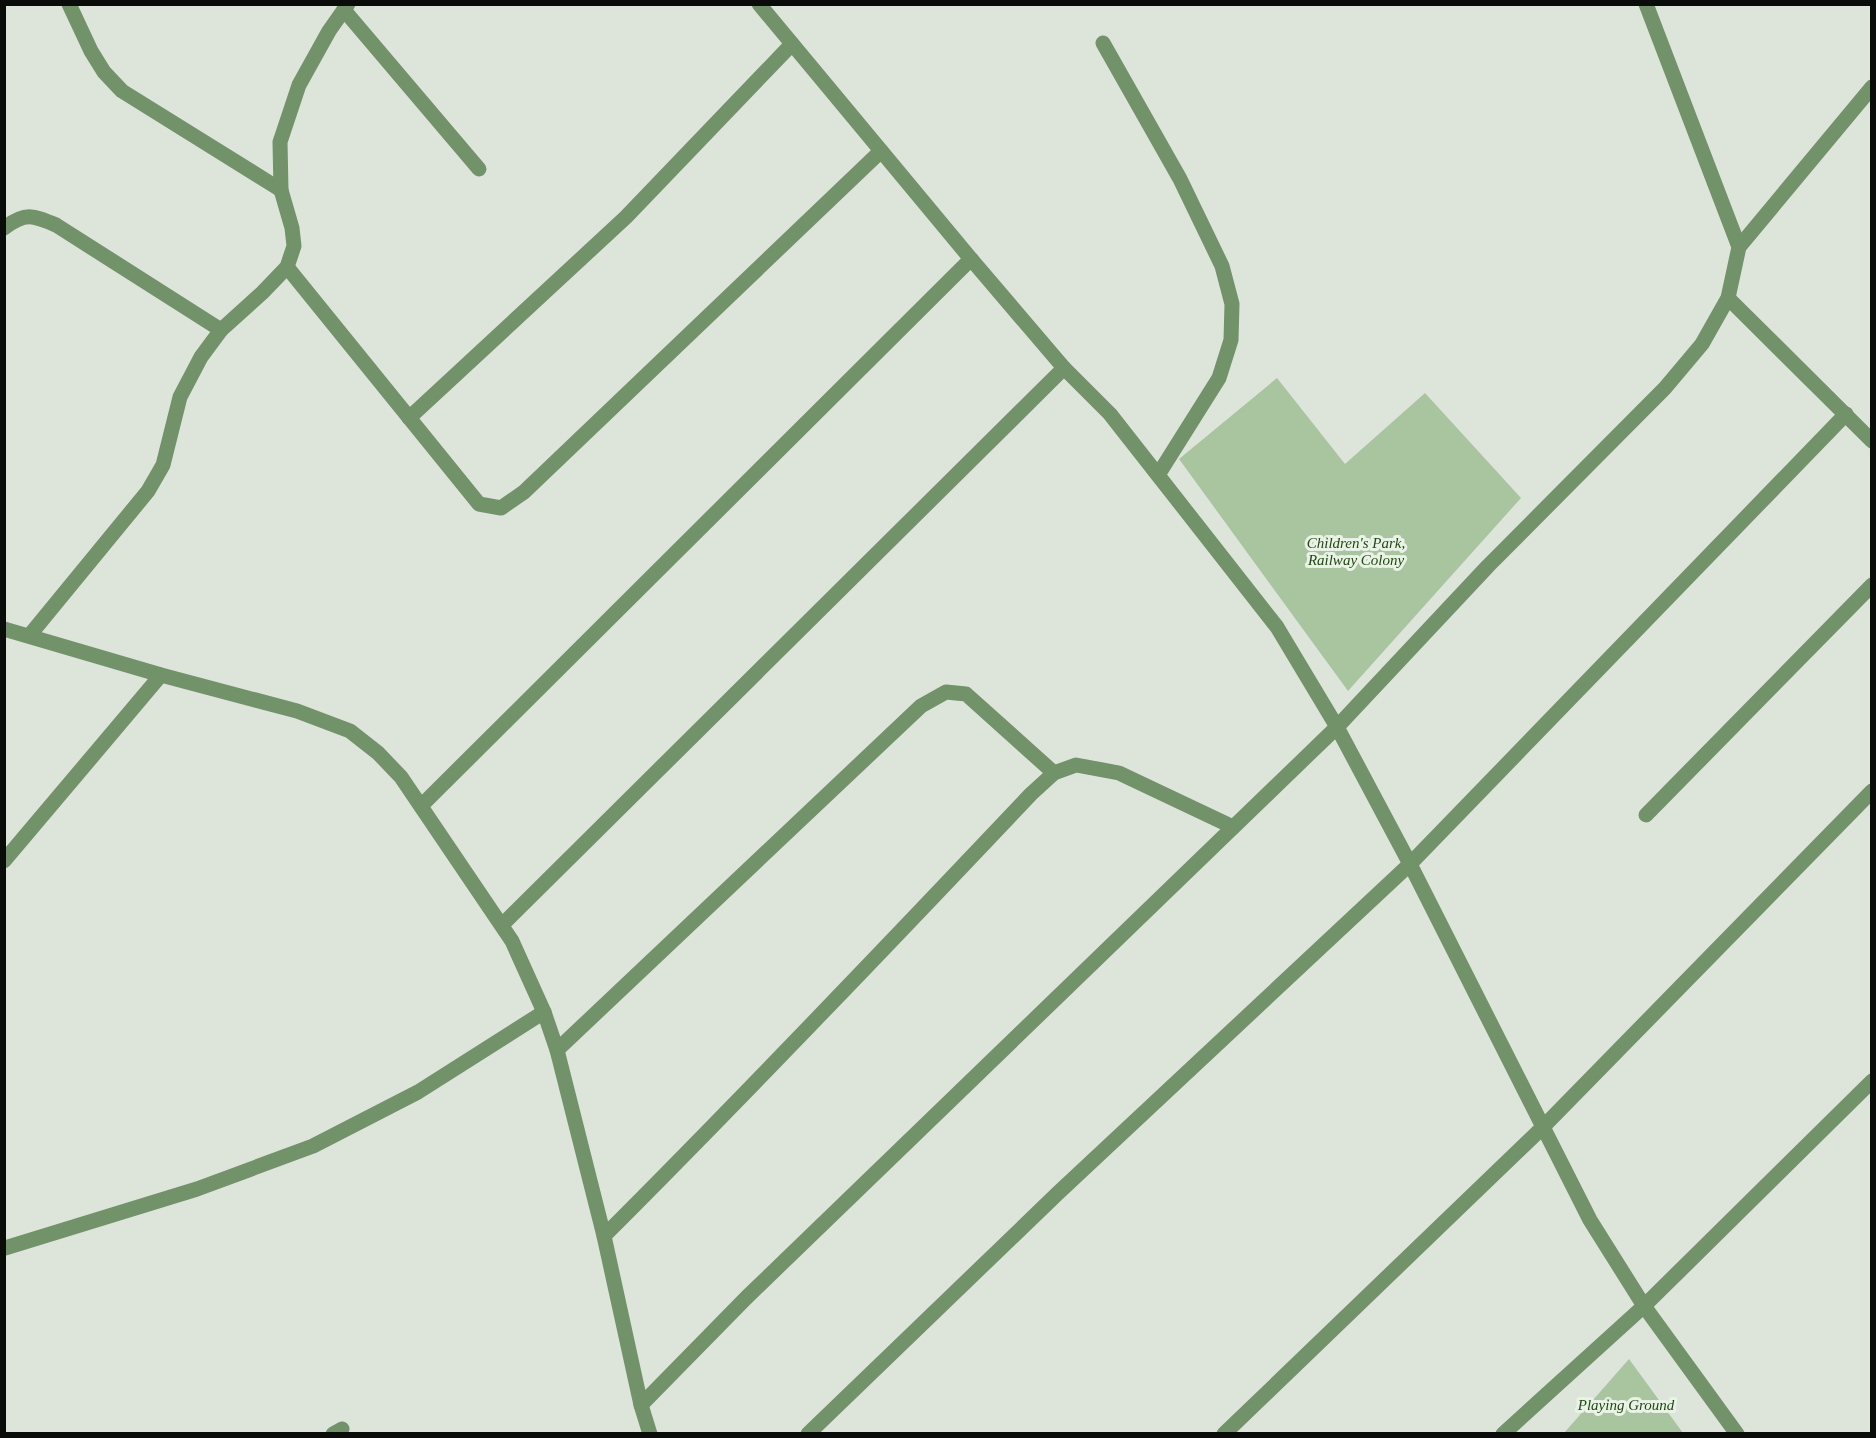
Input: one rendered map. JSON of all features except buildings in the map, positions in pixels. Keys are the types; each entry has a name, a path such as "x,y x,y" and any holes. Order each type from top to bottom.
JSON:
{"street":[{"path":"69,4 91,51 104,72 122,91 281,190"},
{"path":"759,4 971,259 1065,368 1110,414 1277,627 1336,727 1410,864 1590,1220 1644,1306 1737,1434"},
{"path":"1646,4 1739,247"},
{"path":"29,636 148,490 163,465 180,397 201,357 221,330 262,293 286,267 294,246 292,228 281,190 280,142 299,85 329,31 346,7 479,169"},
{"path":"1103,43 1180,179 1222,266 1232,304 1231,340 1219,378 1158,475"},
{"path":"409,418 626,217 792,44"},
{"path":"640,1405 755,1289 1336,727 1488,566 1665,388 1702,344 1728,298 1739,247 1872,87"},
{"path":"286,267 479,504 501,508 524,492 881,151"},
{"path":"4,228 17,218 35,216 56,225 221,330"},
{"path":"421,806 971,259"},
{"path":"1728,298 1872,441"},
{"path":"502,925 1065,368"},
{"path":"808,1434 1066,1185 1410,864 1846,414"},
{"path":"1646,815 1872,585"},
{"path":"4,629 161,675 297,711 350,731 378,753 401,777 512,941 544,1012 557,1050 604,1236 640,1405 650,1434"},
{"path":"4,861 161,675"},
{"path":"557,1050 921,706 946,692 966,694 1054,773"},
{"path":"604,1236 726,1114 1031,794 1054,773 1076,765 1119,773 1233,827"},
{"path":"1224,1434 1543,1127 1872,791"},
{"path":"5,1248 197,1188 313,1146 418,1092 544,1012"},
{"path":"1503,1434 1644,1306 1872,1081"}],"green space":[{"name":"Children's Park, Railway Colony","path":"1277,378 1345,464 1425,393 1521,498 1348,691 1179,459"},
{"name":"Playing Ground","path":"1629,1359 1683,1433 1564,1433"}]}
